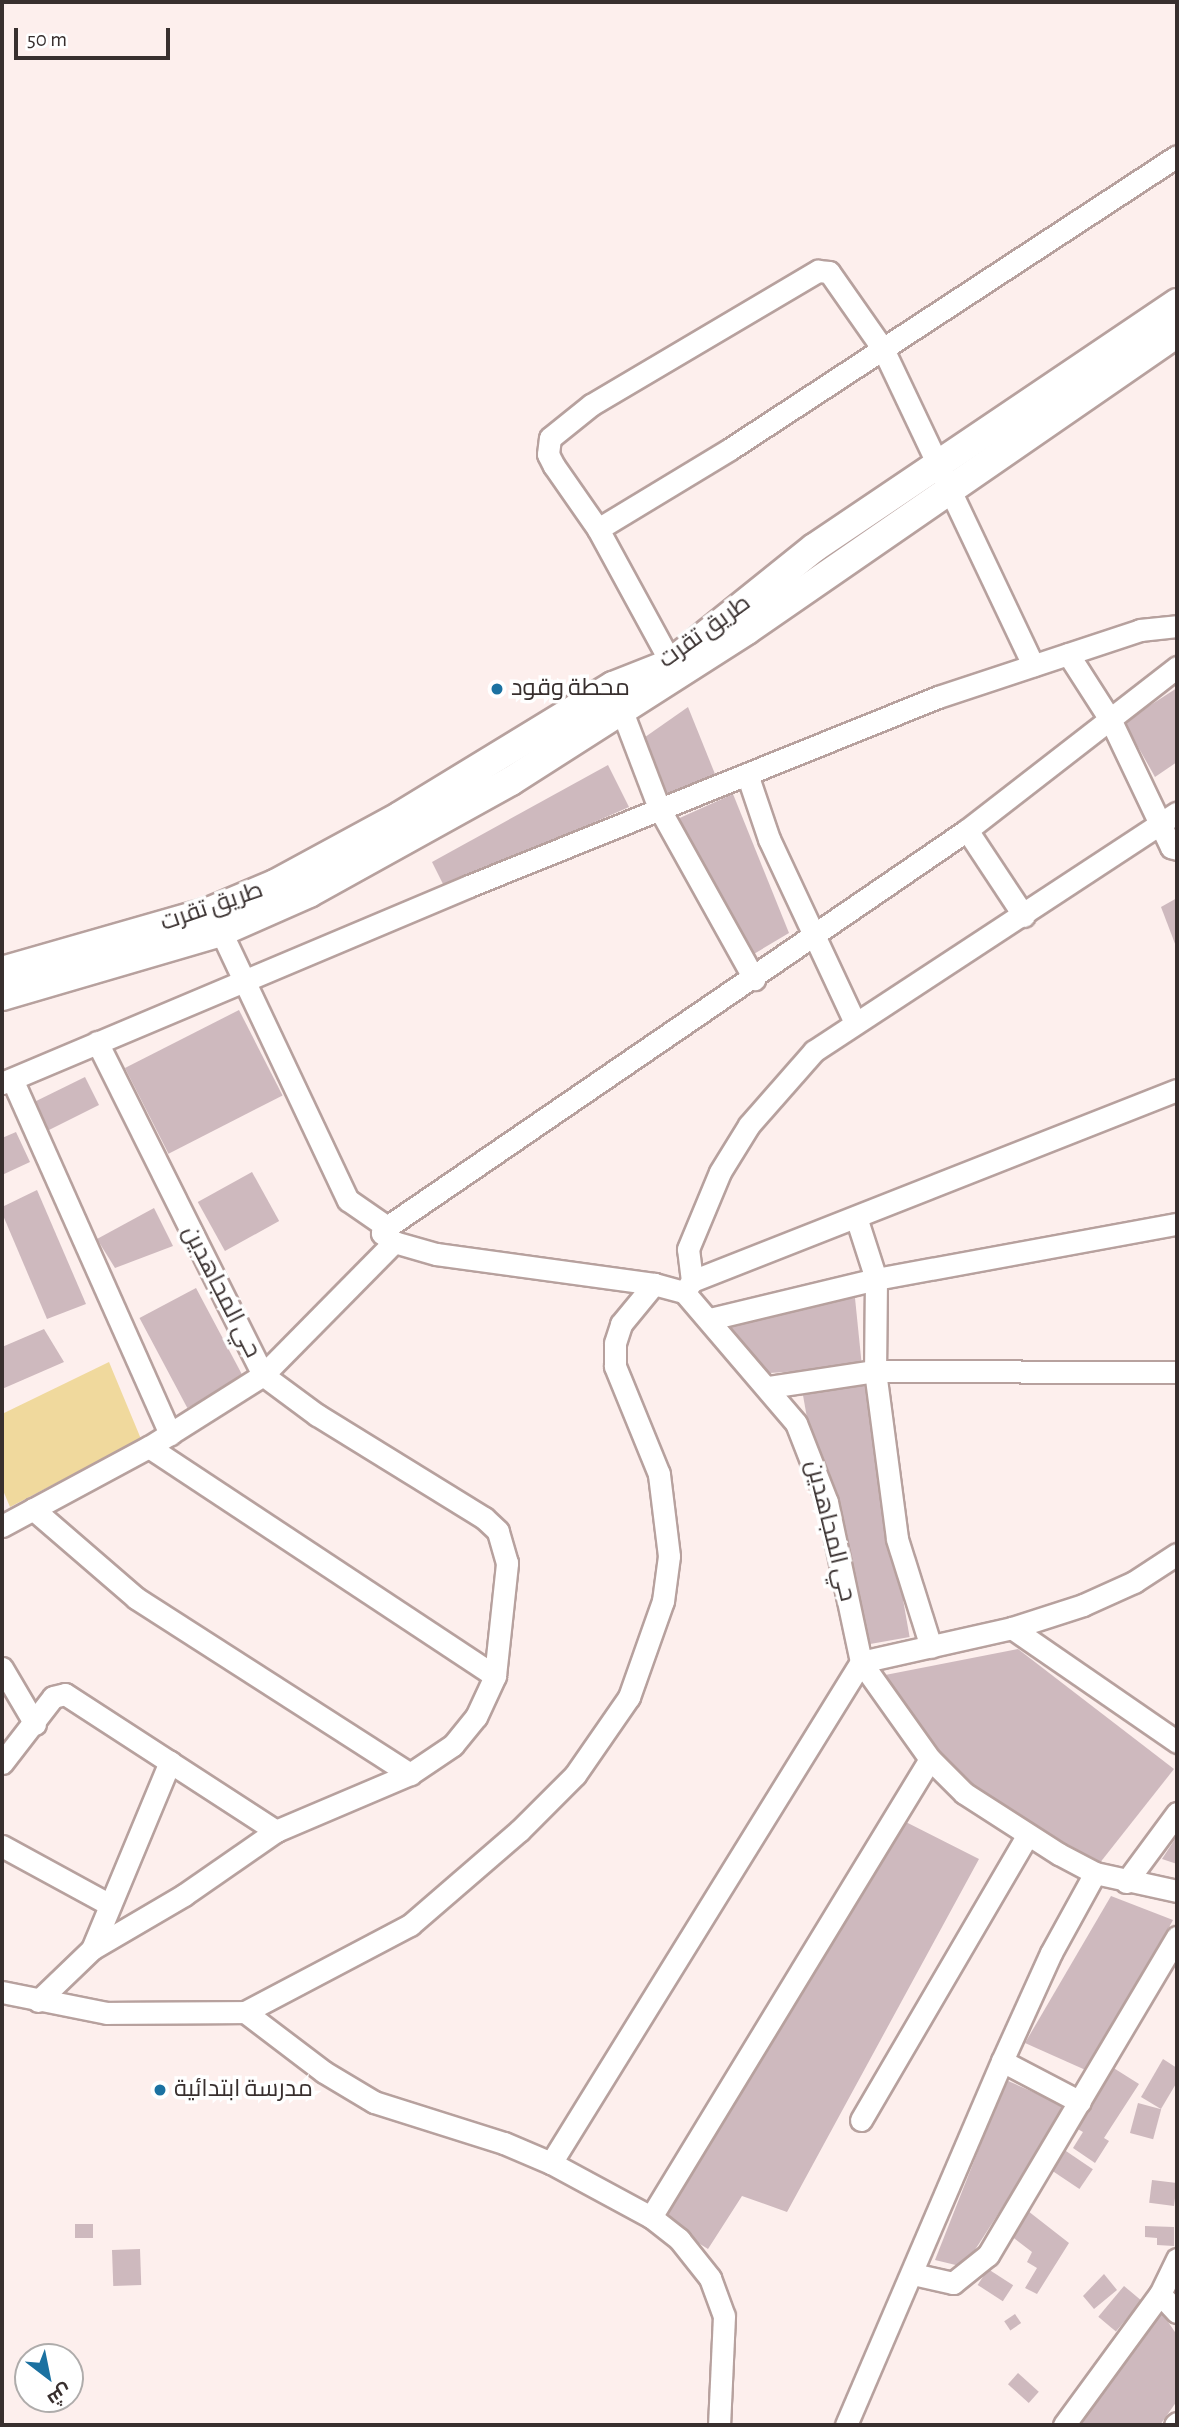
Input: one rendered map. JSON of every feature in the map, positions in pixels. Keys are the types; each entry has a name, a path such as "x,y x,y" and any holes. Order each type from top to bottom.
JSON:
{"main road":[{"name":"طريق تقرت","path":"2,971 216,922 275,884 400,816 613,686 671,663 814,548 1177,303"},
{"name":"طريق تقرت","path":"2,996 321,887 511,781 621,713 950,491 1177,333"}],"street":[{"path":"598,529 883,349 1177,156"},
{"path":"671,663 598,529 554,466 548,445 550,438 591,405 818,271 829,272 839,284 883,349 936,466 1033,665"},
{"path":"170,1434 7,1081 659,808 925,702 1140,630 1177,626"},
{"path":"1068,654 1170,818 1171,847 1177,849"},
{"name":"حي المجاهدين","path":"97,1042 263,1375 391,1235 967,830 1111,721 1177,667"},
{"path":"613,686 659,808 754,979"},
{"path":"747,774 769,839 855,1023"},
{"path":"688,1287 688,1249 694,1227 720,1172 749,1125 814,1051 1170,818"},
{"path":"967,830 1024,916"},
{"path":"216,922 348,1200 391,1235 471,1261 688,1287 856,1217 1177,1090"},
{"path":"856,1217 876,1279 875,1371 897,1539 931,1647"},
{"path":"710,1319 876,1279 1177,1224"},
{"path":"2,1992 107,2013 245,2012 410,1925 456,1888 575,1774 629,1697 663,1601 669,1556 668,1517 659,1474 618,1378 615,1343 621,1324 654,1284"},
{"name":"حي المجاهدين","path":"688,1287 720,1338 769,1387 796,1423 815,1462 861,1662 930,1759 964,1793 1027,1836 1095,1873 1126,1882 1177,1891"},
{"path":"769,1387 875,1371 1177,1371"},
{"path":"2,1526 149,1447 263,1375 317,1415 439,1487 498,1531 507,1563 495,1676 477,1717 453,1745 410,1774 276,1831 184,1895 92,1949 38,2001"},
{"path":"149,1447 495,1676"},
{"path":"33,1509 136,1598 410,1774"},
{"path":"551,2163 861,1662 1012,1628 1110,1595 1177,1554"},
{"path":"1012,1628 1177,1742"},
{"path":"2,1668 35,1724"},
{"path":"2,1763 53,1698 65,1694 276,1831"},
{"path":"651,2217 930,1759"},
{"path":"92,1949 170,1762"},
{"path":"1126,1882 1177,1813"},
{"path":"861,2120 1027,1836"},
{"path":"2,1846 110,1905"},
{"path":"846,2425 913,2274 1002,2061 1051,1953 1095,1873"},
{"path":"913,2274 953,2283 971,2273 988,2255 1177,1937"},
{"path":"245,2012 324,2072 374,2102 504,2143 551,2163 651,2217 679,2239 719,2297 724,2346 719,2425"},
{"path":"1002,2061 1080,2102"},
{"path":"1064,2425 1160,2294 1177,2259"},
{"path":"1160,2294 1177,2312"}],"shaded area":[{"path":"109,1362 141,1439 10,1507 2,1488 2,1414"}],"building":[{"path":"1177,688 1177,762 1155,777 1124,722"},
{"path":"688,707 715,774 660,798 638,742"},
{"path":"608,765 629,807 445,888 432,862"},
{"path":"733,794 789,933 742,961 673,821"},
{"path":"1177,898 1177,949 1161,907"},
{"path":"239,1010 283,1096 169,1154 125,1068"},
{"path":"85,1077 99,1105 47,1131 24,1107"},
{"path":"16,1132 30,1162 2,1175 2,1138"},
{"path":"252,1172 279,1221 225,1251 198,1202"},
{"path":"37,1190 86,1304 47,1319 2,1213 2,1207"},
{"path":"154,1208 173,1246 115,1268 97,1239"},
{"path":"196,1288 244,1378 187,1408 139,1318"},
{"path":"855,1298 862,1367 755,1374 703,1322"},
{"path":"44,1329 64,1362 2,1389 2,1347"},
{"path":"865,1384 910,1637 848,1648 803,1395"},
{"path":"1018,1649 1174,1769 1099,1864 935,1762 875,1677"},
{"path":"892,1815 979,1859 787,2212 742,2196 708,2249 652,2214"},
{"path":"1177,1836 1177,1864 1162,1859"},
{"path":"1111,1896 1173,1920 1090,2072 1025,2043"},
{"path":"1163,2059 1177,2068 1177,2082 1161,2109 1141,2097"},
{"path":"1112,2067 1139,2084 1104,2138 1109,2141 1095,2163 1073,2148 1083,2132 1074,2127"},
{"path":"1006,2080 1067,2107 964,2267 935,2260"},
{"path":"1138,2103 1161,2109 1153,2139 1130,2133"},
{"path":"1063,2149 1093,2169 1079,2189 1050,2169"},
{"path":"1152,2180 1177,2183 1174,2206 1149,2203"},
{"path":"1028,2211 1069,2243 1037,2294 1025,2288 1037,2268 1027,2262 1032,2252 1010,2235"},
{"path":"75,2224 93,2224 93,2238 75,2238"},
{"path":"1145,2226 1174,2227 1174,2246 1157,2245 1157,2238 1145,2237"},
{"path":"140,2249 141,2285 113,2286 112,2250"},
{"path":"988,2269 1013,2285 1003,2301 978,2285"},
{"path":"1104,2274 1117,2290 1094,2309 1083,2296"},
{"path":"1124,2286 1142,2301 1116,2331 1098,2317"},
{"path":"1162,2313 1177,2335 1177,2401 1160,2425 1077,2425"},
{"path":"1015,2314 1021,2323 1010,2330 1004,2321"},
{"path":"1018,2373 1039,2392 1029,2403 1008,2384"}],"place":[{"name":"محطة وقود","path":"497,689"},
{"name":"مدرسة ابتدائية","path":"160,2090"}]}
